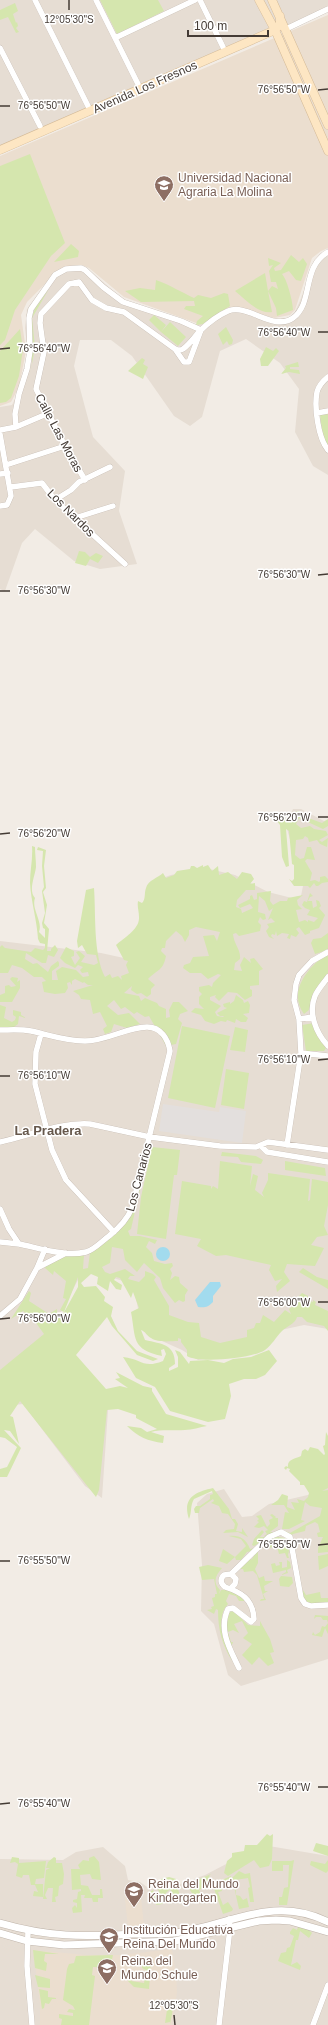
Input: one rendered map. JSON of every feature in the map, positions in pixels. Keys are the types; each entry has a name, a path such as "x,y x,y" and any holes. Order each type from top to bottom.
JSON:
{"main road":[{"path":"259,0 274,28 328,151"},
{"path":"272,0 328,125"},
{"path":"274,28 280,25 280,16"},
{"name":"Avenida Los Fresnos","path":"0,144 223,47 274,28"},
{"name":"Avenida Los Fresnos","path":"0,150 274,28"},
{"path":"305,97 312,99 314,93"}],"street":[{"path":"35,0 88,106"},
{"path":"96,0 138,84"},
{"path":"115,38 195,0"},
{"path":"200,0 223,47"},
{"path":"286,29 328,9"},
{"path":"0,48 40,126"},
{"path":"174,349 180,350 184,348 201,330 228,311 233,310 279,321 287,321 294,317 304,299 308,280 316,261 328,252"},
{"path":"16,427 15,414 19,394 27,369 30,351 29,318 32,309 55,276 66,269 81,268 123,302 181,321 201,330"},
{"name":"Calle Las Moras","path":"85,480 65,446 36,389 44,352 40,318 44,310 69,284 79,282 92,300 106,308 124,312 174,349"},
{"path":"174,349 184,362 189,362 201,330"},
{"path":"328,377 320,384 317,392 317,413 320,436 328,450"},
{"path":"317,413 328,412"},
{"path":"0,430 16,427 49,413"},
{"path":"0,434 3,461 8,473 11,487 11,496 7,505 0,506"},
{"path":"3,461 65,446"},
{"path":"55,500 71,490 79,482 110,467"},
{"path":"0,474 8,473"},
{"name":"Los Nardos","path":"11,487 41,482 55,500 125,564"},
{"path":"75,518 113,506"},
{"path":"287,1145 301,1053 299,1019 294,1000 296,984 299,975 312,961 328,952"},
{"path":"328,977 315,996 312,1008 316,1029 328,1046"},
{"path":"299,1019 313,1017"},
{"name":"Los Canarios","path":"0,1030 30,1031 57,1038 86,1041 110,1038 125,1032 148,1027 164,1035 169,1043 170,1051 132,1208 127,1219 114,1232 87,1252 66,1252 0,1242"},
{"path":"41,1034 34,1071 39,1102 52,1150 66,1180 114,1232"},
{"path":"301,1053 328,1056"},
{"path":"0,1142 67,1125 90,1124 150,1137 220,1146 261,1146 268,1142 328,1150"},
{"path":"261,1146 267,1152 328,1162"},
{"path":"0,1209 8,1229 19,1244"},
{"path":"0,1316 20,1299 37,1268 45,1249"},
{"path":"37,1268 66,1252"},
{"path":"239,1668 224,1634 226,1613 228,1609 233,1608 251,1622 254,1619 254,1613 247,1599 232,1587 225,1587 221,1581 224,1575 231,1574 269,1537 281,1532 290,1537 301,1598 305,1604 311,1606 328,1604"},
{"path":"231,1574 236,1579 235,1584 232,1587"},
{"path":"0,1923 28,1931 49,1934 91,1936 174,1933 257,1912 279,1910 300,1912 328,1922"},
{"path":"219,2025 230,1928 229,1919"},
{"path":"0,1933 27,1941 48,1944 175,1942 260,1921 283,1920 328,1932"},
{"path":"28,1931 27,1966 32,2025"},
{"path":"48,1944 49,1934"},
{"path":"313,2025 328,1985"}],"shaded area":[{"path":"0,0 328,0 328,12 205,60 0,148"},
{"name":"Universidad Nacional Agraria La Molina","path":"328,15 328,248 312,258 295,310 290,315 274,318 232,307 199,324 124,297 89,268 82,265 69,266 59,270 27,302 21,315 26,351 19,387 11,402 0,406 0,156"},
{"path":"328,251 328,475 313,466 295,432 299,389 280,363 246,339 220,351 202,417 190,426 174,416 132,356 111,340 80,340 74,366 93,437 125,471 119,511 137,564 100,569 74,561 35,529 22,543 5,591 0,589 0,407 12,405 18,393 28,354 25,328 27,309 39,293 58,273 83,267 89,270 124,300 196,325 231,308 278,319 286,319 293,316 314,262 322,253"},
{"path":"293,809 301,809 324,821 328,820 328,1329 304,1325 281,1330 258,1350 198,1360 182,1350 153,1337 141,1323 133,1284 90,1271 79,1278 51,1331 109,1395 102,1498 85,1486 23,1404 14,1405 0,1432 0,941 101,953 133,960 154,881 171,875 205,868 235,875 268,892 292,898 301,896 303,886 286,825"},
{"path":"163,1104 219,1112 220,1107 246,1111 242,1143 159,1131"},
{"path":"328,1462 328,1659 241,1686 228,1675 214,1624 201,1611 202,1565 197,1503 207,1494 224,1489 242,1517 252,1516 269,1504 312,1494"},
{"path":"263,1845 328,1856 328,2025 0,2025 0,1859 63,1860 76,1852 103,1847 125,1866 128,1880 140,1882 150,1889 172,1887 205,1875"},
{"name":"Reina del Mundo Kindergarten","path":"140,1888 144,1926 128,1928 124,1889"},
{"name":"Reina del Mundo Schule","path":"172,1949 176,1973 177,1992 172,2025 40,2025 40,2004 33,1950 86,1955 121,1955"}],"green space":[{"path":"100,0 158,0 164,11 117,34"},
{"path":"15,3 18,11 13,14 18,26 16,28 19,32 16,33 8,17 0,20 0,10"},
{"path":"30,154 65,243 51,256 15,310 5,340 0,345 0,166"},
{"path":"71,244 79,251 78,257 54,262"},
{"path":"291,255 299,262 303,258 307,264 301,281 296,280 289,271 282,274 286,281 293,310 277,316 276,308 268,291 272,286 278,289 276,282 271,282 269,271 273,265 269,266 268,258 281,263 274,268 275,271 281,270"},
{"path":"265,273 272,312 262,311 247,302 235,291"},
{"path":"156,280 194,298 198,295 211,298 224,293 228,294 230,306 203,324 196,325 197,321 203,316 184,309 186,306 195,306 194,301 141,302 125,291 140,288 155,290"},
{"path":"49,289 32,318 35,308"},
{"path":"154,315 166,325 161,332 149,320"},
{"path":"32,318 35,347 30,375 32,363"},
{"path":"170,322 186,337 178,346 161,332"},
{"path":"226,327 233,340 232,344 229,345 227,341 223,345 218,334"},
{"path":"20,329 23,349 19,376 11,398 6,402 0,403 0,351"},
{"path":"266,347 273,351 276,348 279,351 268,366 261,366 260,359"},
{"path":"142,358 145,360 143,364 148,367 143,379 128,371"},
{"path":"298,362 299,367 290,367 290,369 299,370 300,374 289,372 281,374 286,368 285,366"},
{"path":"328,414 328,447 323,438 320,415"},
{"path":"79,551 85,552 90,557 96,553 103,556 98,563 90,559 86,566 75,563"},
{"path":"299,811 300,815 322,823 328,819 328,826 323,829 299,818 296,824 301,828 310,826 314,829 326,831 328,835 319,840 322,842 328,838 327,847 320,844 317,840 309,842 308,838 305,836 303,839 296,840 295,855 300,859 304,858 307,847 311,847 315,860 307,859 305,861 312,873 310,881 315,880 319,882 320,877 325,876 328,879 328,882 322,883 318,886 314,883 310,888 308,886 294,886 289,879 292,881 294,879 294,865 292,864 289,831 286,829 289,866 286,867 282,857 280,825 277,821 279,816 281,820 284,818 290,820 287,814"},
{"path":"32,846 35,847 36,867 32,883 32,891 35,898 34,906 40,924 39,932 45,938 45,929 43,928 42,923 45,913 42,891 44,887 42,866 43,851 37,850 38,847 46,850 44,866 46,888 43,892 47,905 44,923 49,929 47,951 51,951 55,945 58,950 54,957 48,955 46,963 42,963 26,953 25,959 33,964 37,963 48,972 51,966 58,961 59,966 52,971 52,980 58,980 56,971 62,967 76,970 83,977 89,976 88,972 82,973 80,970 83,967 78,965 75,968 65,963 60,958 66,947 74,951 74,956 71,957 75,965 80,958 76,952 79,951 85,956 81,962 94,965 98,963 96,955 87,954 82,945 78,948 77,941 86,890 94,888 97,946 101,968 105,977 110,974 112,978 118,976 122,980 121,976 129,973 126,965 128,961 124,960 116,945 131,933 137,925 139,921 138,901 142,903 144,900 147,885 163,873 166,878 174,875 177,871 190,869 191,866 197,868 203,865 203,867 208,865 212,871 218,866 219,875 228,872 237,879 242,872 251,874 254,879 250,884 255,883 255,890 246,890 237,900 236,907 241,909 242,913 253,908 250,904 240,908 238,905 250,899 250,896 252,895 254,900 257,899 257,893 271,891 270,901 273,905 280,901 287,901 288,898 303,895 297,900 298,905 302,909 296,910 299,922 305,920 308,922 308,920 314,922 318,918 307,915 310,910 302,905 304,901 307,902 310,893 313,896 310,897 308,901 312,901 313,908 317,906 316,900 319,901 321,906 319,908 325,915 319,928 310,931 310,933 305,935 299,927 296,929 299,933 296,937 291,935 290,939 287,938 289,934 282,933 277,936 276,931 275,935 272,934 271,936 274,939 269,937 266,931 269,927 267,924 275,922 271,918 268,920 273,908 269,911 265,901 259,896 258,912 265,914 266,919 263,920 260,917 258,922 261,925 260,931 239,936 236,933 233,934 240,956 240,959 235,963 234,970 242,971 240,965 244,957 251,963 250,959 254,958 263,969 259,971 259,985 250,986 252,996 245,1000 237,993 228,992 219,1001 215,997 216,995 210,997 210,1000 221,1006 215,1012 217,1016 223,1017 224,1016 220,1016 217,1013 227,1008 224,1007 223,1004 230,1002 230,1004 234,1001 236,995 243,1000 244,1003 248,1001 250,1005 249,1013 243,1014 248,1018 246,1022 241,1022 236,1019 235,1023 227,1020 226,1022 221,1021 214,1024 205,1021 201,1015 191,1012 195,1008 204,1009 199,1004 199,997 202,994 199,991 199,987 209,985 212,987 213,983 221,975 218,974 208,979 201,973 190,973 183,968 184,965 190,963 193,957 209,956 203,936 214,935 217,941 220,932 196,927 189,930 189,935 185,942 182,936 176,931 166,941 165,948 162,948 161,951 166,956 163,965 148,979 155,985 151,989 151,994 147,997 141,993 137,994 131,990 132,986 124,993 139,996 141,1001 145,998 157,1003 159,1006 166,1009 166,1018 170,1017 169,1010 173,1002 179,1002 188,1011 180,1014 178,1019 182,1023 176,1044 166,1046 149,1016 145,1017 137,1012 134,1014 125,1007 121,1009 114,1000 107,1006 118,1015 129,1013 140,1024 127,1028 114,1024 111,1032 105,1034 103,1029 107,1026 100,1012 93,1014 90,1000 81,999 79,995 73,991 93,985 88,985 75,979 72,981 72,985 70,982 67,983 68,988 65,993 55,994 44,992 42,982 46,981 42,977 34,977 22,968 12,965 8,973 0,973 0,947 2,945 5,948 31,952 35,948 43,950 45,948 45,944 40,943 38,939 30,883"},
{"path":"328,933 328,950 315,954 311,943 313,939 321,938"},
{"path":"328,953 328,973 314,993 309,1010 304,1014 299,1005 298,997 302,980 314,965"},
{"path":"12,977 18,978 17,982 20,980 20,988 12,1002 0,1002 0,995 5,993 5,986 16,986 10,979"},
{"path":"0,1005 6,1007 4,1018 12,1022 16,1017 13,1015 13,1010 21,1012 21,1015 26,1018 19,1016 18,1024 14,1027 0,1028"},
{"path":"314,1023 326,1048 324,1051 306,1051 302,1025"},
{"path":"182,1026 230,1036 215,1108 168,1098"},
{"path":"235,1027 248,1030 245,1052 230,1050"},
{"path":"226,1069 249,1073 244,1109 221,1105"},
{"path":"150,1146 131,1229 128,1231 130,1236 140,1236 157,1240 155,1244 149,1241 146,1247 152,1253 154,1261 165,1264 172,1263 173,1266 170,1269 172,1273 170,1280 175,1276 179,1277 180,1283 188,1290 185,1295 185,1301 183,1302 179,1300 175,1303 163,1288 160,1278 144,1263 137,1272 125,1260 123,1249 112,1247 110,1263 102,1267 105,1272 110,1274 125,1269 135,1276 130,1276 128,1279 139,1282 145,1276 145,1271 153,1274 156,1277 154,1280 169,1306 169,1315 188,1322 199,1323 201,1337 220,1343 247,1337 247,1330 254,1328 256,1323 260,1323 263,1315 274,1322 285,1310 291,1314 289,1309 298,1303 295,1300 302,1293 308,1296 307,1300 313,1302 313,1300 316,1302 315,1305 328,1311 328,1331 324,1326 307,1322 302,1317 297,1317 295,1321 282,1331 270,1346 259,1353 239,1358 208,1360 224,1363 233,1359 251,1357 269,1350 277,1361 265,1375 256,1379 244,1379 229,1384 231,1396 225,1419 208,1422 170,1411 155,1387 136,1378 123,1357 151,1364 163,1361 166,1354 164,1349 161,1350 162,1356 145,1350 137,1342 131,1312 139,1308 133,1292 131,1298 120,1278 116,1277 114,1280 122,1285 121,1290 116,1289 110,1281 108,1291 97,1284 98,1277 91,1274 81,1283 84,1287 96,1286 105,1297 104,1301 113,1307 111,1316 118,1331 137,1351 158,1359 153,1361 137,1355 112,1326 107,1317 76,1355 106,1389 120,1386 128,1388 115,1379 120,1378 116,1372 143,1386 152,1388 152,1391 166,1414 207,1426 188,1430 164,1430 151,1432 164,1436 163,1443 148,1440 139,1436 127,1426 141,1428 147,1432 157,1429 136,1418 136,1415 118,1409 107,1410 99,1490 96,1497 20,1401 10,1416 13,1417 19,1444 10,1431 4,1430 21,1448 7,1477 0,1477 0,1469 7,1467 17,1447 5,1438 0,1437 0,1370 44,1334 34,1320 23,1311 11,1319 29,1291 31,1293 29,1301 49,1314 57,1309 57,1313 62,1316 78,1287 78,1277 64,1312 60,1310 66,1299 63,1298 66,1281 54,1271 53,1275 45,1268 46,1265 66,1254 84,1255 83,1269 88,1268 90,1253 128,1220 135,1206","holes":["141,1330 157,1341 178,1341 178,1338 181,1339 181,1342 187,1350 187,1356 208,1360 190,1361 189,1364 180,1352 175,1350 178,1357 178,1367 169,1371 169,1368 175,1364 173,1352 162,1344 145,1340"]},
{"path":"152,1147 180,1150 177,1175 174,1175 166,1239 137,1234 141,1197"},
{"path":"222,1152 256,1156 263,1160 261,1164 241,1162 238,1157 221,1156"},
{"path":"220,1161 252,1166 250,1186 253,1174 258,1176 255,1190 264,1197 262,1193 268,1180 268,1173 310,1179 308,1201 310,1200 312,1179 328,1182 328,1205 324,1226 328,1235 317,1237 311,1245 324,1248 315,1266 287,1264 284,1272 290,1281 277,1292 276,1286 282,1279 275,1281 269,1270 271,1265 226,1255 216,1256 197,1246 201,1239 175,1234 182,1181 211,1186 211,1189 213,1186 218,1189"},
{"path":"285,1161 325,1168 326,1176 285,1170"},
{"path":"303,1268 317,1277 328,1280 328,1289 299,1272"},
{"path":"326,1432 328,1436 328,1488 322,1491 328,1490 328,1552 318,1553 318,1548 323,1537 318,1537 317,1533 320,1532 318,1524 315,1522 306,1526 305,1531 293,1534 291,1536 285,1531 290,1533 320,1516 322,1508 310,1506 305,1502 301,1520 305,1521 289,1529 282,1529 285,1512 289,1513 284,1505 271,1505 278,1500 282,1494 288,1496 287,1507 295,1510 291,1502 299,1503 297,1499 304,1501 308,1497 309,1493 304,1485 300,1485 300,1482 289,1471 290,1469 287,1468 286,1470 284,1468 286,1466 288,1467 290,1461 301,1456 302,1451 305,1449 308,1451 310,1447 318,1449 324,1455 323,1446 325,1445"},
{"path":"213,1488 229,1509 232,1519 235,1519 238,1524 236,1531 242,1532 242,1528 248,1537 238,1532 223,1533 226,1530 234,1529 235,1524 228,1514 222,1513 219,1506 211,1503 214,1501 213,1499 200,1508 199,1513 195,1513 194,1509 196,1506 200,1506 210,1499 210,1495 213,1494 212,1491 194,1499 189,1519 187,1506 192,1497"},
{"path":"272,1514 276,1517 275,1518 278,1518 278,1526 270,1532 278,1532 254,1546 252,1545 254,1539 262,1530 264,1532 260,1537 265,1537 264,1536 267,1534 265,1531 268,1530 264,1526 259,1528 254,1527 259,1522 257,1521 259,1519 256,1516 261,1515 267,1527 270,1524 269,1520 273,1518 270,1515"},
{"path":"229,1536 242,1538 250,1549 255,1548 252,1551 247,1552 241,1560 236,1560 235,1557 246,1546 241,1539"},
{"path":"271,1538 285,1538 290,1546 288,1555 289,1558 287,1558 285,1553 279,1554 277,1546 269,1548 264,1545"},
{"path":"223,1549 235,1557 227,1564 219,1561"},
{"path":"258,1549 258,1563 255,1569 259,1578 264,1576 265,1581 273,1581 264,1586 265,1591 268,1591 263,1594 266,1600 260,1601 261,1599 264,1599 257,1575 253,1571 244,1572 243,1569 238,1569 248,1560 252,1559"},
{"path":"328,1554 328,1566 319,1570 318,1556"},
{"path":"287,1560 290,1562 291,1568 287,1570 288,1573 281,1575 286,1572 286,1570 273,1573 271,1564 275,1563 276,1566 280,1565 279,1562 282,1562 282,1568 287,1567"},
{"path":"208,1565 222,1568 216,1579 216,1584 220,1590 219,1594 221,1590 232,1589 245,1601 239,1601 236,1596 229,1594 226,1601 228,1604 222,1617 222,1632 232,1661 221,1637 218,1610 216,1609 214,1614 207,1610 212,1609 211,1607 214,1606 212,1598 215,1597 215,1594 217,1594 214,1579 202,1580 199,1567"},
{"path":"281,1576 292,1577 293,1583 289,1587 280,1586 279,1579"},
{"path":"303,1590 306,1595 320,1592 321,1598 328,1598 328,1604 305,1604 302,1592"},
{"path":"232,1609 248,1625 260,1626 260,1621 270,1639 274,1652 270,1653 274,1663 268,1666 259,1657 252,1665 242,1655 252,1644 243,1638 248,1633 242,1621 234,1624 239,1633 233,1630 228,1632 231,1642 233,1642 231,1647 225,1623 227,1613"},
{"path":"315,1615 328,1616 328,1623 327,1620 323,1620 321,1617 316,1617 314,1619"},
{"path":"328,1623 328,1634 325,1628 322,1637 312,1635 313,1632 315,1635 320,1632 322,1626 325,1627"},
{"path":"267,1834 270,1836 273,1834 272,1859 269,1866 260,1868 254,1860 228,1876 224,1873 227,1861 232,1857 232,1853 244,1851 245,1845 257,1845"},
{"path":"316,1843 328,1846 328,1856 313,1851"},
{"path":"94,1856 99,1862 101,1880 92,1879 90,1874 80,1875 81,1885 88,1886 92,1895 100,1895 100,1889 102,1889 103,1898 98,1898 98,1902 93,1902 92,1898 84,1898 85,1895 81,1895 82,1912 73,1913 72,1908 75,1905 77,1908 77,1903 73,1902 73,1900 77,1899 78,1892 81,1891 81,1889 72,1890 71,1869 80,1869 78,1865 83,1860 89,1861 89,1858"},
{"path":"12,1857 19,1858 19,1863 46,1861 44,1878 36,1879 35,1884 43,1884 43,1897 33,1896 34,1891 38,1892 35,1885 31,1885 29,1875 23,1875 22,1878 16,1876 18,1864 15,1862 10,1863"},
{"path":"54,1857 56,1858 56,1863 62,1863 64,1874 63,1884 59,1886 58,1896 55,1897 56,1902 52,1902 53,1888 48,1888 45,1895 47,1899 43,1899 46,1870 50,1868 46,1868 48,1862"},
{"path":"294,1860 287,1905 279,1905 279,1897 282,1897 284,1888 288,1887 289,1865 283,1865 283,1871 272,1871 272,1861"},
{"path":"328,1860 328,1871 326,1873 310,1865 311,1861 325,1864"},
{"path":"239,1871 245,1874 250,1873 254,1902 250,1902 248,1888 250,1887 248,1878 235,1880 236,1895 240,1896 243,1900 247,1898 249,1907 239,1909 232,1878"},
{"path":"211,1874 209,1876 213,1884 231,1876 231,1883 221,1887 222,1891 218,1892 223,1905 228,1902 233,1909 232,1911 223,1914 213,1886 206,1886 199,1890 201,1895 195,1898 188,1887 197,1880"},
{"path":"169,1877 176,1879 176,1884 183,1903 177,1902 178,1896 170,1899 169,1897 173,1894 170,1889 165,1894 160,1895 157,1886 160,1884 161,1879"},
{"path":"153,1890 158,1898 163,1896 166,1899 162,1904 156,1905 157,1900 152,1899 148,1893"},
{"path":"298,1927 307,1928 312,1933 309,1938 300,1931 298,1940 296,1940 291,1965 297,1962 301,1966 300,1970 278,1961 281,1953 286,1952 287,1948 290,1947 294,1936 290,1934 290,1932 293,1928 297,1930"},
{"path":"33,1950 59,1954 45,1954 44,1961 47,1963 46,1971 35,1968"},
{"path":"113,1955 110,1968 93,1967 92,1975 95,1976 89,2025 61,2025 62,2019 59,2018 59,2014 73,2016 73,2013 67,2012 69,2009 75,2010 73,2006 63,2000 69,1964 74,1963 76,1956"},
{"path":"143,1958 151,1961 149,1989 134,1987 128,1981 129,1976 132,1976 131,1981 144,1983 146,1970 142,1968"},
{"path":"35,1975 50,1979 50,1988 38,1987"},
{"path":"39,1989 48,1991 48,1997 56,1998 52,1999 49,2004 45,2003 44,2008 42,2009"},
{"path":"168,2003 174,2004 170,2024 170,2022 165,2023"}],"water":[{"path":"160,1247 166,1247 170,1251 170,1257 166,1261 160,1261 156,1257 156,1251"},
{"path":"210,1282 220,1282 221,1286 213,1296 213,1302 211,1304 206,1307 198,1307 195,1300"}],"place":[{"name":"Universidad Nacional Agraria La Molina","path":"164,202"},
{"name":"Reina del Mundo Kindergarten","path":"134,1908"},
{"name":"Institución Educativa Reina Del Mundo","path":"109,1954"},
{"name":"Reina del Mundo Schule","path":"107,1985"}],"district":[{"name":"La Pradera","path":"48,1130"}]}
